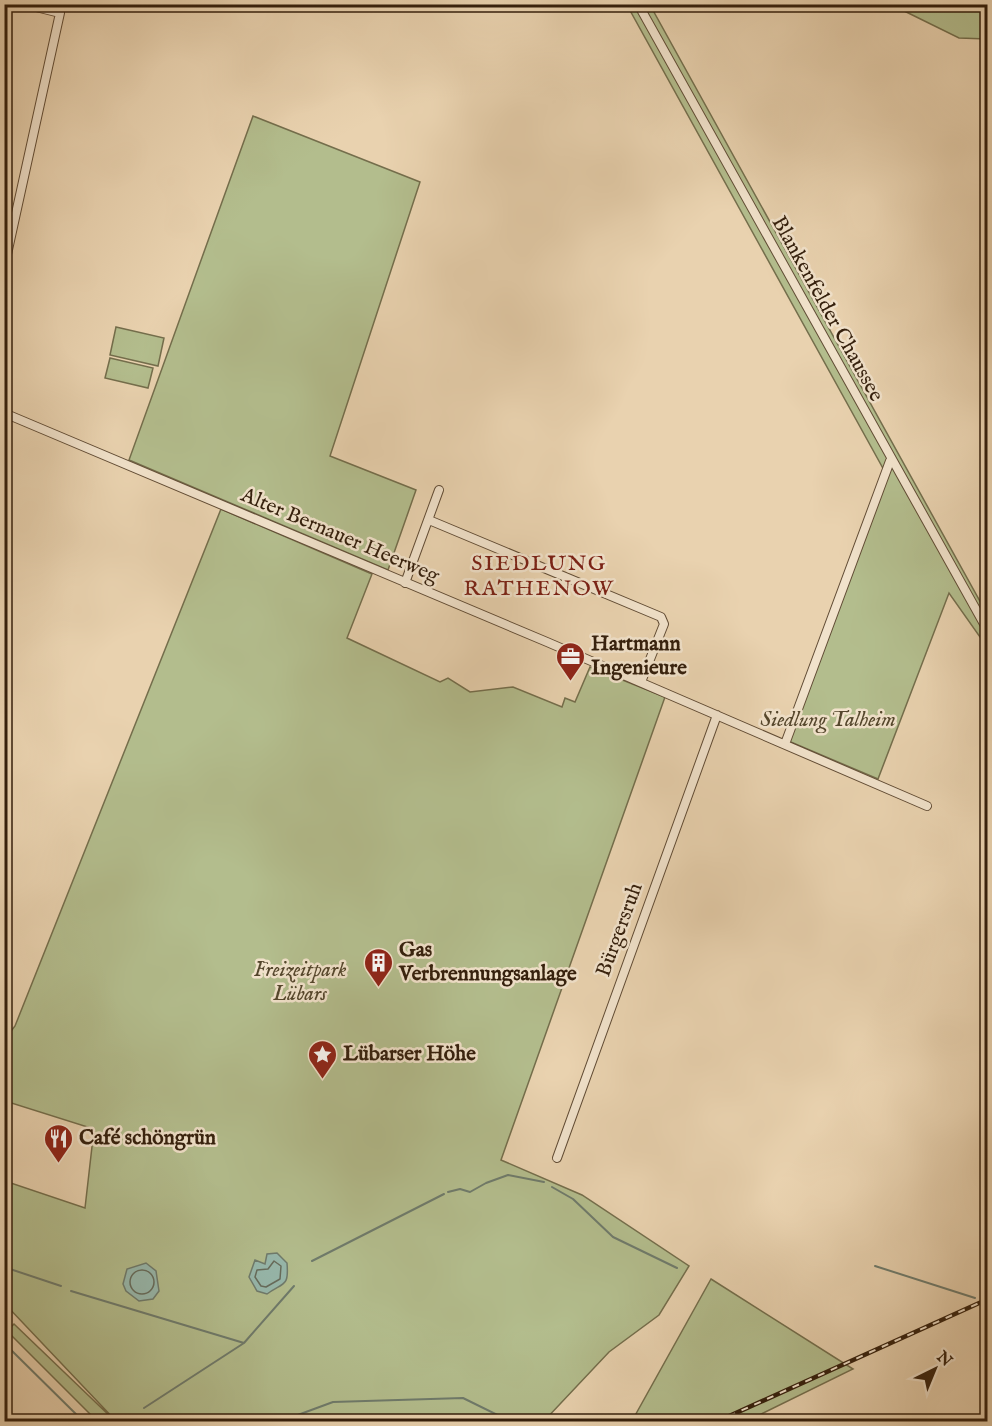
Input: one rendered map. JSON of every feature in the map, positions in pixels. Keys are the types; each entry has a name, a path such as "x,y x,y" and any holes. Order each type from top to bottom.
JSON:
{"street":[{"path":"4,268 60,13 24,4"},
{"name":"Blankenfelder Chaussee","path":"638,4 987,630"},
{"name":"Alter Bernauer Heerweg","path":"4,413 641,682 927,806"},
{"path":"785,744 891,461"},
{"path":"405,583 439,490"},
{"path":"429,520 662,617 664,624 641,682"},
{"name":"Bürgersruh","path":"557,1158 717,715"}],"green space":[{"name":"Siedlung Talheim","path":"627,5 650,5 987,614 987,647 949,593 878,779 786,740 885,472"},
{"path":"892,5 987,5 987,39 959,38"},
{"path":"253,116 420,182 330,456 416,490 388,570 129,460"},
{"path":"116,327 164,338 158,366 110,355"},
{"path":"110,358 153,368 148,388 105,378"},
{"name":"Freizeitpark Lübars","path":"221,509 372,574 347,638 440,682 448,678 470,692 513,687 562,707 565,698 575,702 590,667 665,697 501,1160 582,1195 689,1266 659,1315 609,1352 544,1421 116,1421 5,1304 5,1181 85,1208 94,1129 5,1101 5,1039 15,1026"},
{"path":"711,1279 853,1369 747,1421 632,1421"},
{"path":"14,1324 115,1421 97,1421 7,1331"}],"water":[{"path":"277,1253 287,1263 286,1280 267,1294 257,1291 249,1277 255,1260 265,1264 267,1254"},
{"path":"146,1263 156,1271 159,1291 153,1299 139,1301 126,1291 123,1284 127,1269"}],"waterway":[{"path":"448,1192 460,1189 470,1192 508,1175 544,1182"},
{"path":"552,1187 573,1199 613,1237 677,1268"},
{"path":"312,1261 444,1194"},
{"path":"875,1266 975,1298"},
{"path":"4,1267 61,1286"},
{"path":"144,1408 244,1343 294,1286"},
{"path":"71,1291 244,1343"},
{"path":"4,1343 84,1422"},
{"path":"296,1422 295,1416 333,1402 463,1398 512,1422"}],"railway":[{"path":"716,1422 988,1299"}],"place":[{"name":"Hartmann Ingenieure","path":"570,682"},
{"name":"Gas Verbrennungsanlage","path":"378,988"},
{"name":"Lübarser Höhe","path":"322,1080"},
{"name":"Café schöngrün","path":"58,1164"}],"district":[{"name":"SIEDLUNG RATHENOW","path":"539,576"}]}
